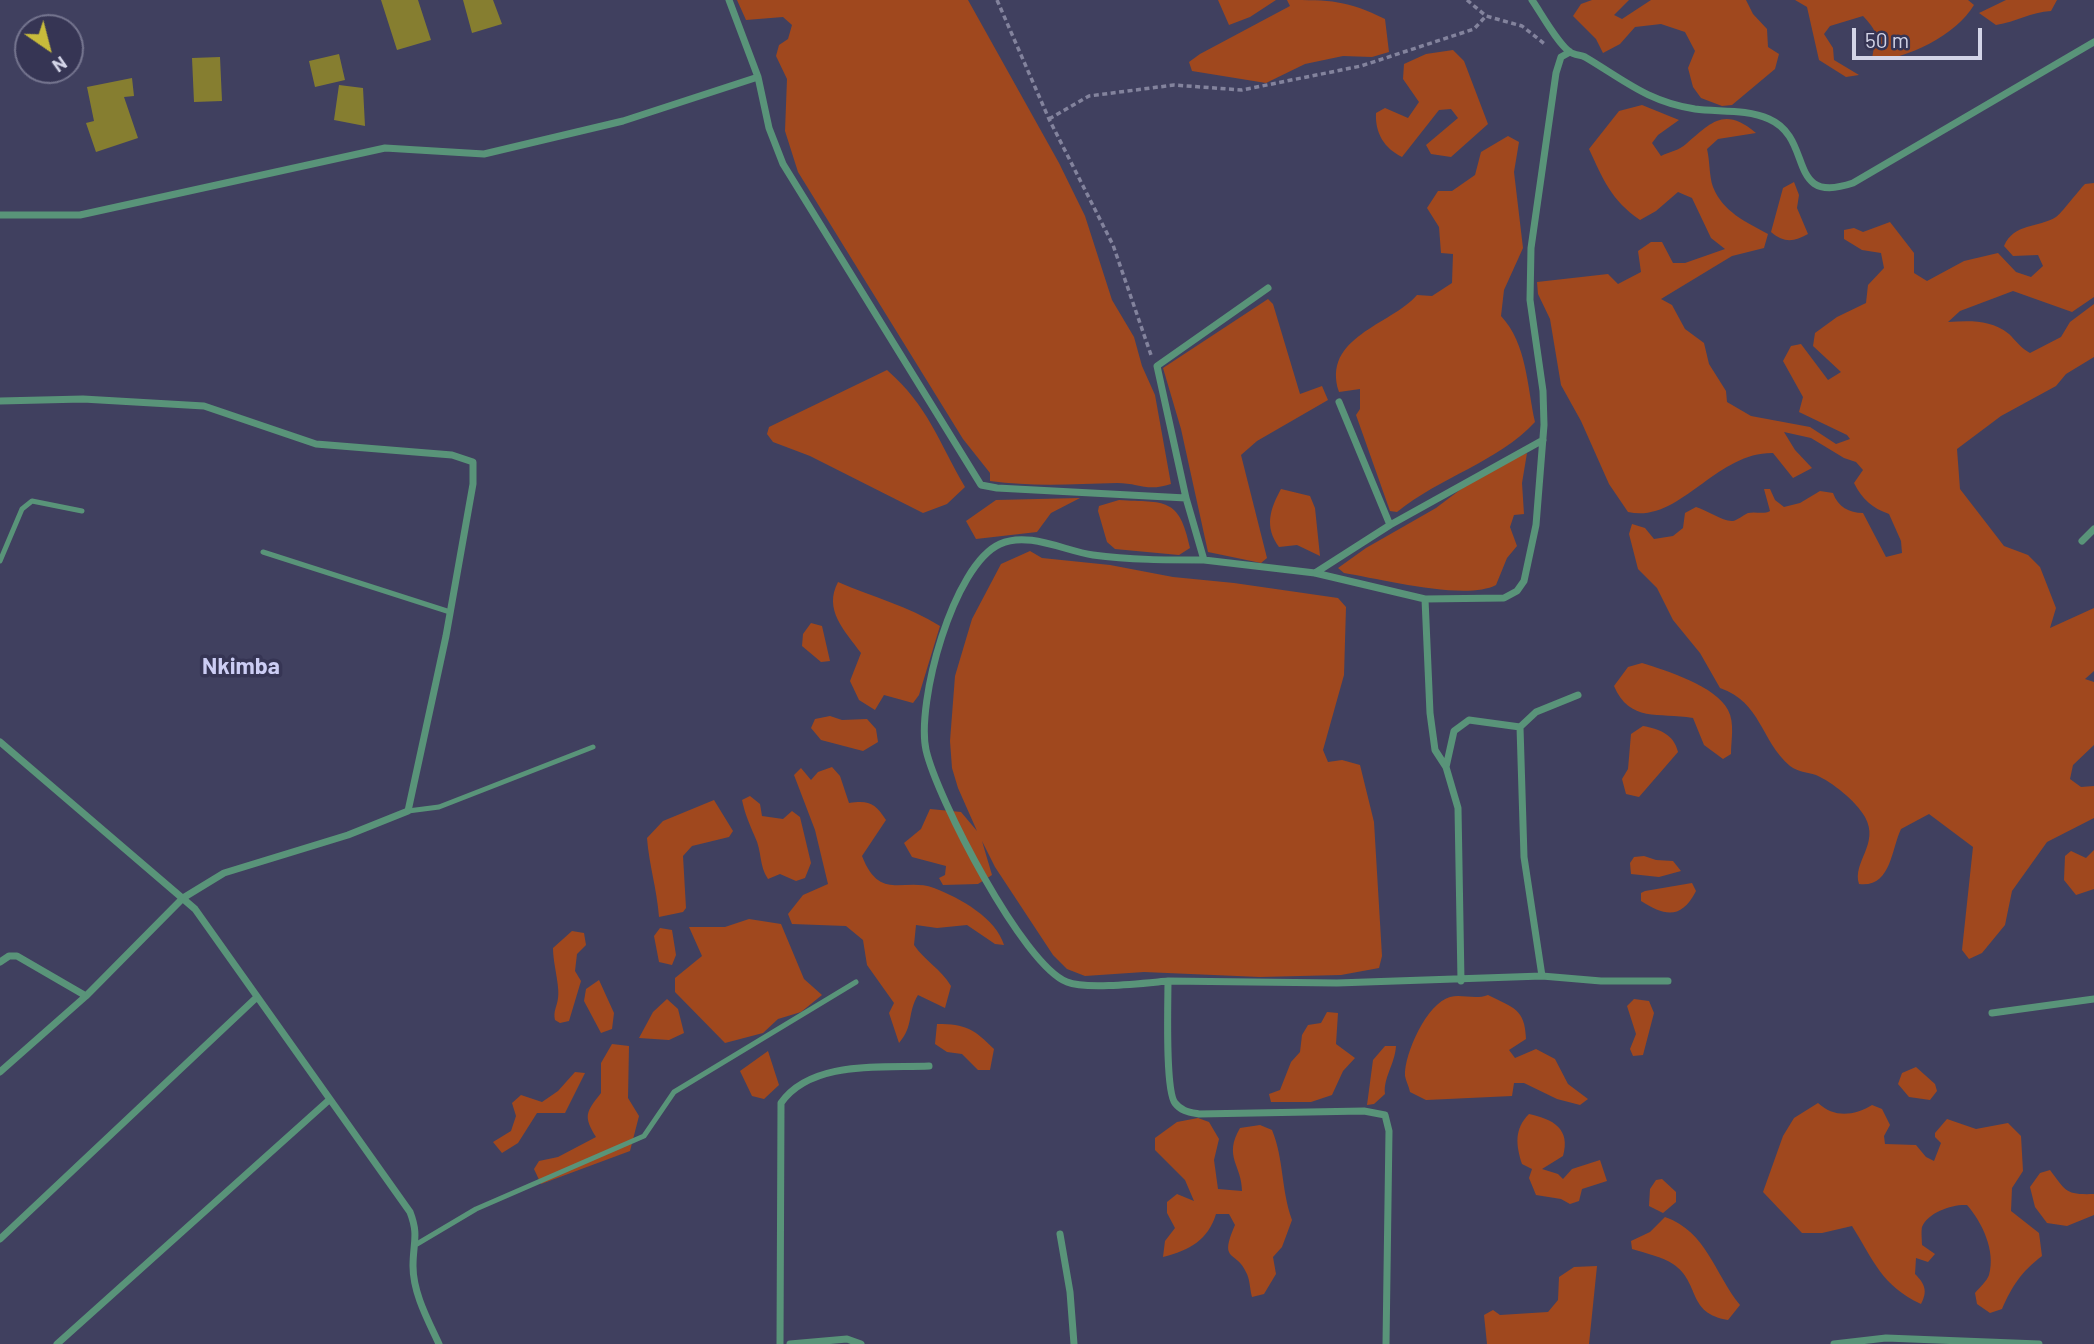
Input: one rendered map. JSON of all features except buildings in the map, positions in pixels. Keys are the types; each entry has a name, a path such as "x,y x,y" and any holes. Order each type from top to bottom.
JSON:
{"street":[{"path":"729,0 758,77 769,128 783,164 981,485 1186,498"},
{"path":"1532,0 1570,52 1582,55 1621,83 1654,99 1694,109 1749,114 1779,124 1787,133 1811,181 1819,188 1830,190 1853,183 2094,42"},
{"path":"1570,52 1561,57 1556,73 1531,248 1530,300 1543,391 1543,440 1536,525 1524,580 1517,591 1504,598 1424,599 1315,573 1205,560 1094,555 1025,539 1000,544 977,563 964,586 940,644 926,702 926,748 938,791 1031,951 1047,969 1068,983 1119,985 1168,981 1461,981 1542,976 1601,981 1668,981"},
{"path":"0,215 80,215 385,148 484,154 622,121 758,77"},
{"path":"1205,560 1186,498 1157,366 1268,288"},
{"path":"0,401 83,399 204,406 316,444 452,455 473,462 473,484 450,612 408,811 348,835 224,873 183,898 86,996 0,1072"},
{"path":"1339,402 1390,525"},
{"path":"1315,573 1390,525 1543,440"},
{"path":"2082,541 2094,529"},
{"path":"1424,599 1430,713 1436,750 1446,766 1458,808 1461,981"},
{"path":"1542,976 1524,857 1520,727 1536,712 1578,695"},
{"path":"1446,766 1454,731 1469,720 1520,727"},
{"path":"0,742 195,909 410,1212 416,1227 417,1244 413,1266 417,1294 439,1344"},
{"path":"0,962 9,956 18,956 86,996"},
{"path":"1168,981 1172,1101 1182,1110 1199,1114 1364,1111 1385,1115 1390,1131 1386,1344"},
{"path":"0,1239 257,997"},
{"path":"1992,1013 2094,999"},
{"path":"780,1344 781,1103 790,1090 802,1082 842,1070 929,1066"},
{"path":"57,1344 329,1100"},
{"path":"1060,1234 1070,1292 1074,1344"},
{"path":"1833,1344 1927,1338 2039,1344"},
{"path":"790,1344 847,1339 861,1344"}],"lane":[{"path":"0,561 22,509 33,501 82,511"},
{"path":"263,552 450,612"},
{"path":"408,811 439,807 593,747"},
{"path":"417,1244 477,1209 644,1136 674,1092 856,982"}],"path":[{"path":"997,0 1049,118 1113,245 1148,350 1157,366"},
{"path":"1467,0 1486,16 1522,26 1561,57"},
{"path":"1049,118 1088,96 1174,85 1242,90 1362,66 1474,29 1486,16"}],"shaded area":[{"path":"737,0 968,0 1059,163 1085,216 1112,300 1134,337 1142,366 1155,395 1171,484 1149,487 1125,483 1038,485 990,481 990,473 963,439 798,172 785,131 787,79 776,56 779,45 788,39 792,25 783,17 746,20"},
{"path":"1218,0 1276,0 1250,17 1229,25"},
{"path":"1287,0 1338,2 1385,19 1389,52 1372,57 1343,56 1305,64 1266,83 1192,71 1189,62 1290,6"},
{"path":"1592,0 1629,0 1614,15 1622,19 1651,0 1746,0 1753,14 1767,29 1768,47 1779,54 1775,69 1732,105 1722,106 1701,98 1693,87 1688,68 1695,51 1685,32 1661,24 1635,27 1620,44 1603,53 1596,39 1573,16 1581,4"},
{"path":"1795,0 1968,0 1974,5 1966,16 1943,36 1915,51 1886,59 1872,60 1875,32 1863,16 1830,26 1824,34 1833,48 1834,60 1859,75 1846,77 1819,60 1807,7"},
{"path":"2006,0 2057,0 2051,11 1996,25 1979,13"},
{"path":"1453,50 1464,61 1488,124 1451,157 1431,154 1426,145 1458,118 1451,109 1439,110 1402,157 1382,139 1377,127 1376,113 1385,108 1408,118 1419,102 1403,79 1404,64 1426,54"},
{"path":"1642,105 1679,120 1658,135 1652,143 1661,156 1681,148 1718,120 1735,120 1756,133 1718,139 1707,149 1712,183 1717,196 1729,210 1768,234 1764,248 1732,256 1661,299 1672,305 1685,329 1704,343 1709,364 1726,391 1727,402 1751,416 1810,427 1836,444 1850,439 1847,435 1799,412 1803,397 1783,361 1791,346 1801,344 1828,380 1841,372 1813,346 1815,333 1837,317 1866,303 1868,285 1884,268 1881,253 1862,250 1844,239 1844,230 1854,228 1863,232 1890,222 1914,253 1914,273 1927,281 1964,261 1998,253 2016,272 2031,277 2043,266 2038,255 2013,256 2004,246 2008,239 2020,230 2056,217 2085,184 2094,183 2094,297 2072,312 2013,291 1960,311 1948,322 1979,322 2002,329 2030,353 2061,337 2070,322 2094,304 2094,357 2066,374 2056,386 2001,416 1957,449 1960,489 2004,546 2028,555 2040,567 2056,608 2050,628 2094,608 2094,671 2085,679 2094,682 2094,745 2073,765 2070,779 2081,787 2094,786 2094,818 2047,842 2012,891 2005,925 1982,953 1969,959 1962,950 1973,847 1929,814 1901,829 1888,866 1878,880 1870,884 1859,884 1859,868 1869,836 1865,817 1850,799 1829,782 1790,766 1772,745 1753,712 1734,695 1720,688 1700,653 1673,620 1657,588 1638,569 1629,534 1632,524 1645,528 1654,539 1673,536 1683,528 1685,513 1696,507 1729,521 1748,513 1770,511 1764,489 1770,489 1775,500 1784,507 1800,503 1820,491 1833,493 1841,505 1853,512 1863,513 1886,557 1902,553 1901,541 1889,514 1868,502 1854,483 1863,470 1856,462 1844,458 1811,438 1784,432 1795,450 1812,468 1793,478 1773,453 1752,456 1733,463 1664,508 1647,513 1628,512 1609,484 1581,421 1561,385 1550,319 1538,294 1537,282 1608,274 1618,284 1641,272 1638,251 1651,242 1662,242 1673,263 1685,263 1725,249 1711,238 1692,198 1678,192 1656,211 1640,220 1622,205 1604,179 1589,149 1619,111"},
{"path":"1508,136 1519,142 1514,172 1523,248 1504,290 1501,316 1510,327 1521,352 1535,422 1504,448 1397,512 1390,511 1356,415 1360,409 1360,389 1339,392 1336,373 1340,358 1361,334 1405,306 1417,295 1432,296 1452,283 1453,254 1441,253 1439,227 1427,208 1438,191 1452,191 1475,175 1481,152"},
{"path":"1794,182 1799,195 1797,208 1808,234 1789,240 1771,232 1783,188"},
{"path":"1268,299 1273,304 1300,394 1322,386 1328,400 1257,441 1241,455 1267,558 1261,563 1208,552 1181,429 1163,368"},
{"path":"887,370 923,411 965,487 947,504 923,513 810,456 773,442 767,434 769,427"},
{"path":"1527,453 1522,483 1524,514 1514,515 1510,527 1517,546 1507,558 1496,585 1465,591 1444,590 1344,573 1338,568 1366,548 1436,508 1481,474"},
{"path":"1281,489 1310,496 1315,508 1320,556 1297,545 1279,547 1274,540 1270,518"},
{"path":"1080,498 1051,513 1037,532 976,539 966,521 996,500"},
{"path":"1119,500 1148,501 1168,506 1181,519 1190,548 1179,555 1115,549 1107,542 1098,511 1099,506"},
{"path":"1030,551 1042,558 1110,565 1173,577 1338,598 1346,607 1344,675 1323,750 1328,762 1342,760 1360,765 1374,822 1382,956 1379,968 1341,975 1260,977 1144,972 1085,976 1067,969 1053,955 995,867 982,841 992,875 978,884 943,885 939,878 945,875 946,866 912,857 904,843 921,829 930,809 961,812 977,831 952,768 950,741 955,676 972,619 1001,564"},
{"path":"838,582 903,607 940,626 919,695 913,703 884,695 875,710 859,700 850,681 861,653 834,611 834,592"},
{"path":"811,623 822,626 830,661 821,662 802,646 803,634"},
{"path":"1642,663 1690,680 1722,701 1731,720 1731,754 1723,759 1704,745 1693,718 1646,714 1628,706 1614,686 1628,667"},
{"path":"830,716 842,720 867,719 876,729 878,742 863,751 821,740 811,728 815,719"},
{"path":"1643,726 1665,733 1678,752 1639,797 1626,794 1622,779 1628,769 1631,734"},
{"path":"832,767 840,776 849,803 871,804 886,820 862,856 876,879 893,885 923,885 955,897 985,918 1000,935 1004,945 995,944 967,925 937,928 916,925 914,945 951,986 945,1008 918,995 907,1031 899,1043 889,1013 894,1003 867,965 863,940 846,926 792,924 788,914 803,895 828,884 815,830 794,775 801,768 811,780 818,772"},
{"path":"750,796 760,804 762,816 783,819 792,811 800,817 811,863 805,878 796,881 780,874 768,879 742,800"},
{"path":"714,800 733,831 729,837 692,846 683,856 686,908 683,912 659,917 647,838 663,821"},
{"path":"2094,850 2094,889 2076,895 2064,880 2065,856 2071,851 2086,858"},
{"path":"1634,857 1673,861 1681,871 1659,877 1631,874 1630,863"},
{"path":"1692,883 1696,891 1678,911 1665,912 1641,901 1641,893 1645,891"},
{"path":"749,919 781,924 804,979 822,995 801,1012 778,1019 763,1033 725,1043 675,992 675,978 702,956 689,927 725,927"},
{"path":"660,928 672,930 676,955 672,965 659,962 654,936"},
{"path":"572,931 584,933 586,945 577,954 575,971 581,981 569,1021 560,1023 555,1020 558,993 553,948"},
{"path":"599,980 614,1013 612,1029 601,1033 584,1001 586,989"},
{"path":"1488,995 1511,1006 1523,1021 1526,1039 1509,1050 1515,1058 1536,1049 1555,1059 1568,1084 1588,1099 1580,1105 1557,1099 1524,1083 1514,1083 1512,1096 1426,1100 1410,1092 1405,1076 1408,1055 1418,1030 1433,1009 1450,997"},
{"path":"667,999 678,1009 684,1033 669,1040 639,1038 653,1012"},
{"path":"1634,999 1649,1001 1654,1013 1643,1055 1633,1056 1630,1049 1636,1034 1627,1006"},
{"path":"1327,1012 1338,1013 1336,1044 1355,1058 1343,1071 1332,1095 1311,1102 1271,1102 1269,1094 1280,1090 1291,1062 1300,1052 1302,1035 1308,1025 1321,1023"},
{"path":"937,1024 963,1027 981,1037 994,1049 990,1070 978,1070 962,1054 947,1052 935,1044"},
{"path":"612,1044 629,1046 628,1098 639,1116 630,1151 541,1184 534,1169 539,1161 558,1157 596,1137 589,1124 588,1114 601,1093 601,1063"},
{"path":"1385,1046 1396,1046 1385,1094 1374,1104 1367,1105 1373,1060"},
{"path":"768,1051 779,1085 764,1099 752,1096 740,1071"},
{"path":"1916,1067 1935,1084 1937,1091 1930,1100 1909,1097 1898,1084 1902,1073"},
{"path":"575,1072 585,1073 565,1113 537,1113 518,1143 502,1153 493,1142 511,1131 516,1116 512,1103 521,1095 542,1102 558,1091"},
{"path":"1818,1103 1831,1111 1844,1114 1872,1105 1882,1109 1890,1125 1884,1136 1885,1144 1916,1145 1926,1157 1934,1161 1941,1143 1935,1133 1947,1119 1976,1129 2008,1123 2021,1136 2023,1171 2012,1188 2011,1211 2039,1233 2042,1256 2018,1280 2002,1309 1990,1313 1977,1304 1975,1293 1989,1275 1991,1256 1982,1228 1967,1205 1941,1210 1930,1217 1922,1227 1922,1245 1935,1254 1928,1262 1916,1258 1915,1274 1925,1291 1921,1304 1907,1297 1887,1280 1852,1226 1822,1233 1802,1233 1763,1192 1783,1136 1794,1118"},
{"path":"1529,1114 1552,1122 1562,1132 1564,1139 1563,1156 1542,1169 1558,1174 1563,1179 1572,1169 1600,1160 1607,1181 1582,1189 1579,1201 1570,1204 1561,1199 1536,1195 1529,1178 1532,1169 1522,1164 1518,1150 1519,1131"},
{"path":"1198,1118 1209,1122 1219,1139 1214,1160 1218,1189 1242,1191 1233,1154 1235,1138 1240,1128 1260,1125 1272,1130 1292,1220 1282,1247 1273,1257 1276,1274 1264,1294 1252,1297 1243,1266 1229,1251 1230,1237 1235,1225 1229,1214 1216,1214 1208,1231 1197,1243 1163,1257 1165,1241 1175,1228 1167,1213 1167,1202 1177,1194 1194,1201 1185,1180 1155,1150 1155,1138 1177,1122"},
{"path":"2050,1170 2067,1190 2077,1194 2094,1194 2094,1215 2067,1226 2047,1223 2035,1207 2030,1187 2040,1173"},
{"path":"1662,1179 1676,1192 1676,1202 1663,1213 1649,1206 1650,1189 1656,1180"},
{"path":"1665,1217 1679,1224 1700,1243 1740,1305 1728,1320 1706,1311 1688,1280 1673,1264 1632,1249 1631,1241 1650,1232"},
{"path":"1597,1266 1589,1344 1487,1344 1484,1315 1493,1310 1500,1315 1548,1312 1558,1300 1559,1277 1574,1267"}],"district":[{"name":"Nkimba","path":"241,666"}]}
